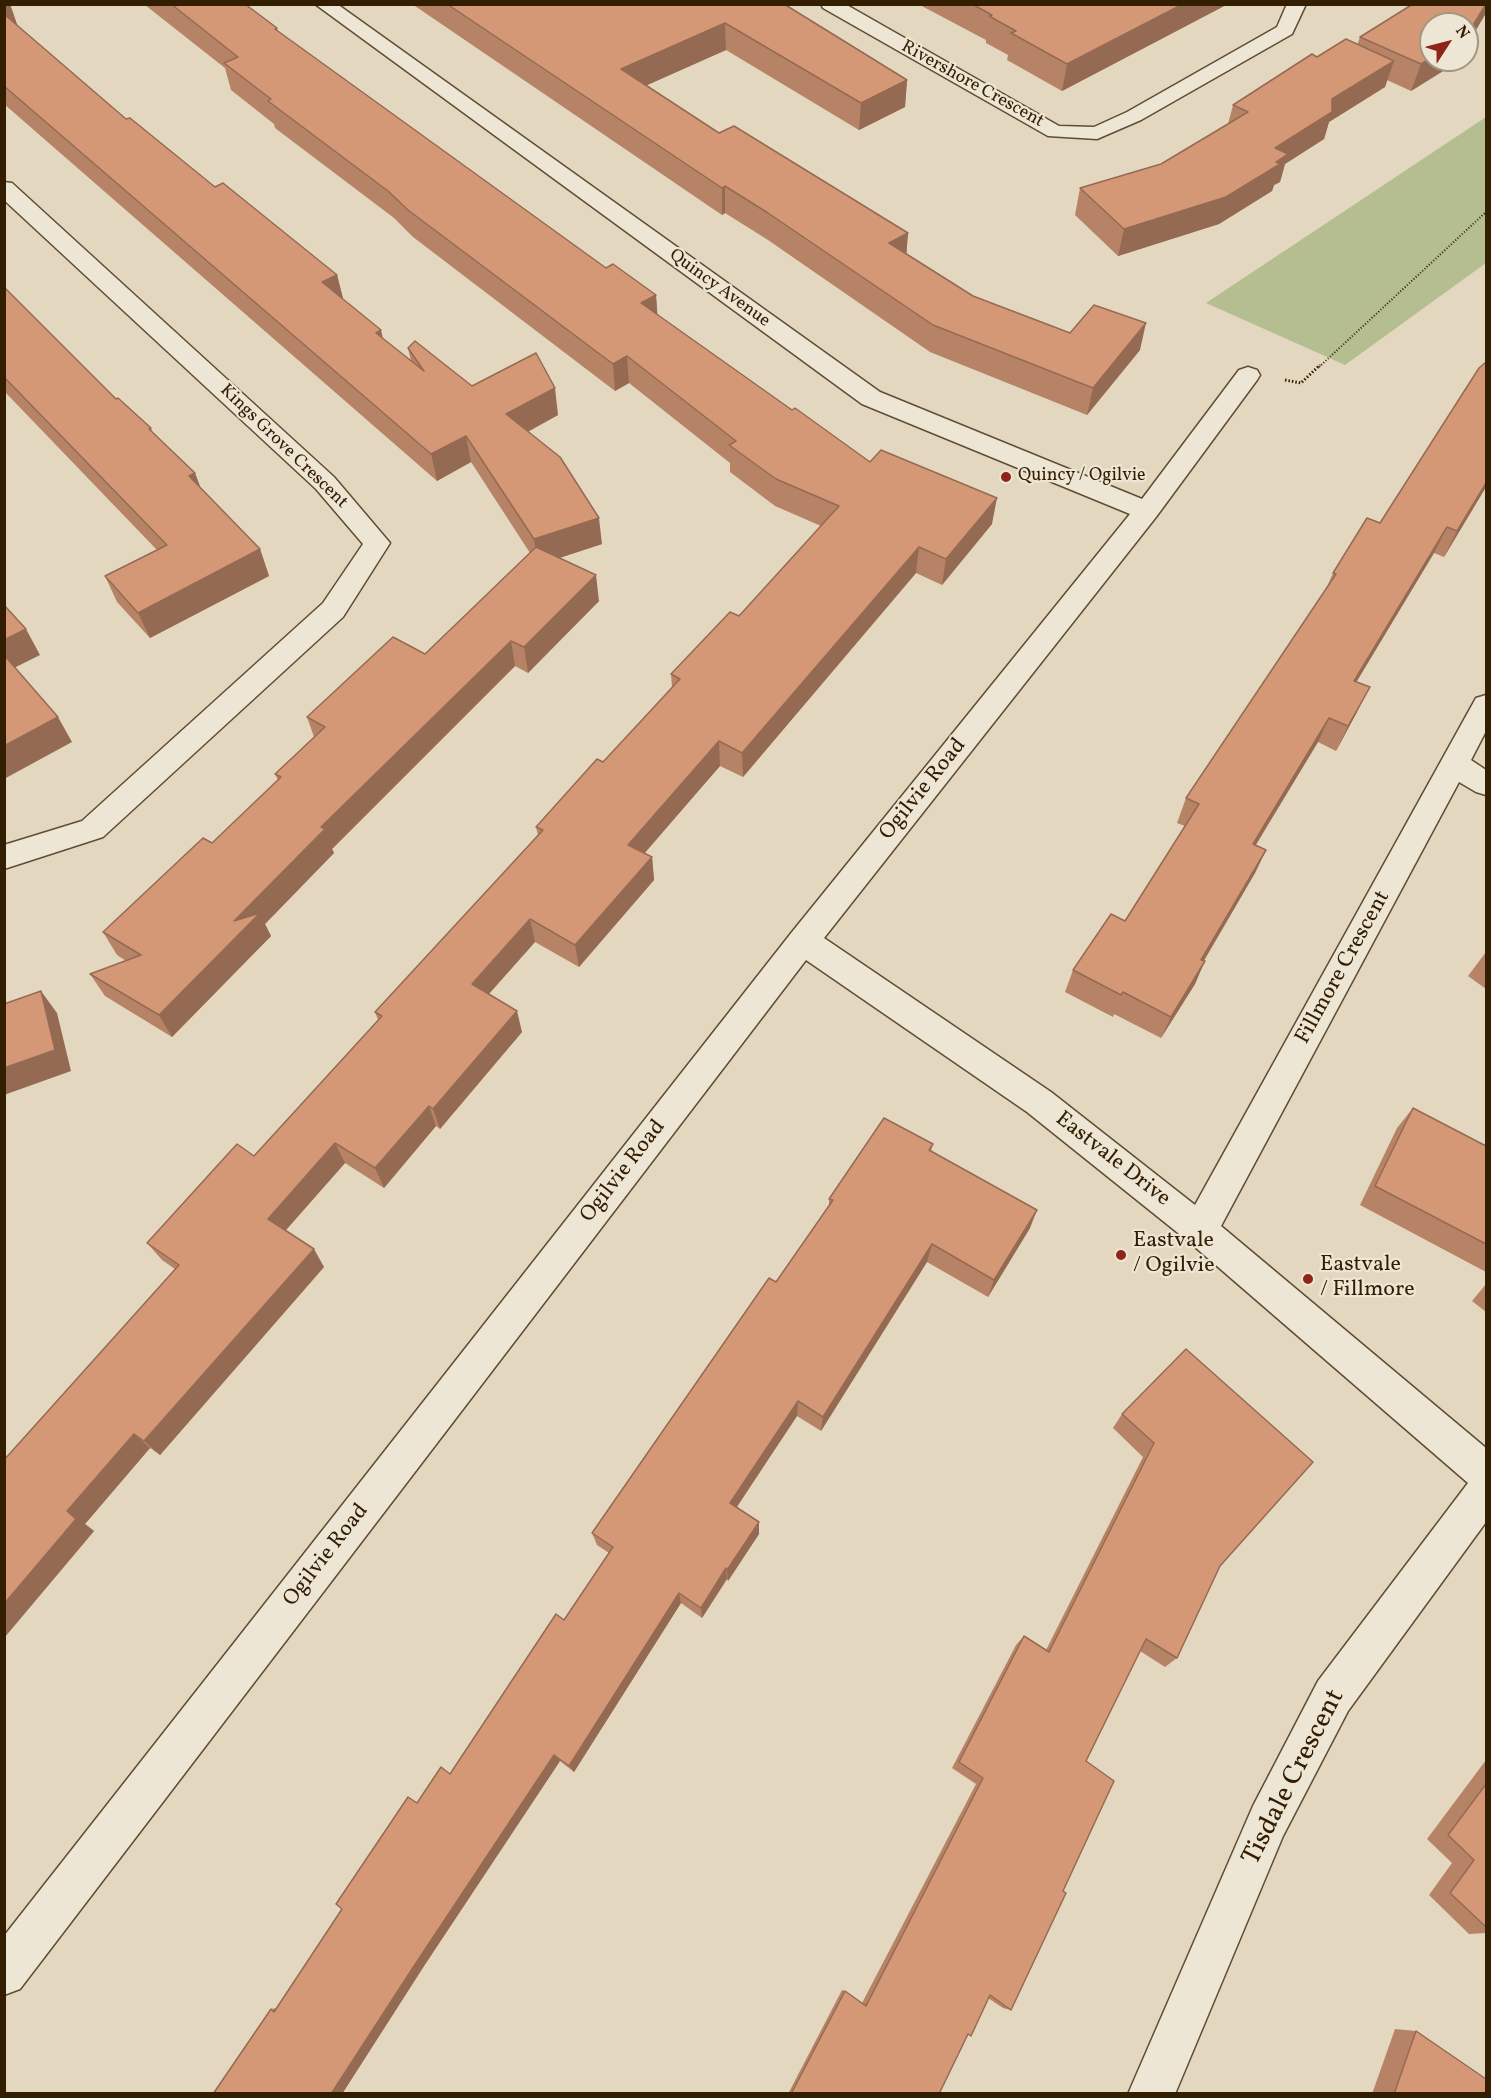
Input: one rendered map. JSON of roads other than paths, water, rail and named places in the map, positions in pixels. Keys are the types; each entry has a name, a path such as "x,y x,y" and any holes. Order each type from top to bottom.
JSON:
{"street":[{"name":"Quincy Avenue","path":"324,4 871,398 1148,511"},
{"name":"Rivershore Crescent","path":"830,4 1055,132 1097,132 1134,116 1285,30 1297,4"},
{"name":"Kings Grove Crescent","path":"4,188 325,483 377,543 333,610 92,829 4,856"},
{"name":"Ogilvie Road","path":"4,1973 802,941 1148,511 1248,375"},
{"name":"Fillmore Crescent","path":"1200,1230 1456,765 1486,705"},
{"path":"1456,765 1486,784"},
{"name":"Eastvale Drive","path":"802,941 1039,1102 1200,1230 1486,1473"},
{"name":"Tisdale Crescent","path":"1151,2094 1268,1821 1333,1696 1486,1490"}],"place":[{"name":"Quincy / Ogilvie","path":"1006,477"},
{"name":"Eastvale / Ogilvie","path":"1121,1255"},
{"name":"Eastvale / Fillmore","path":"1308,1279"}]}
